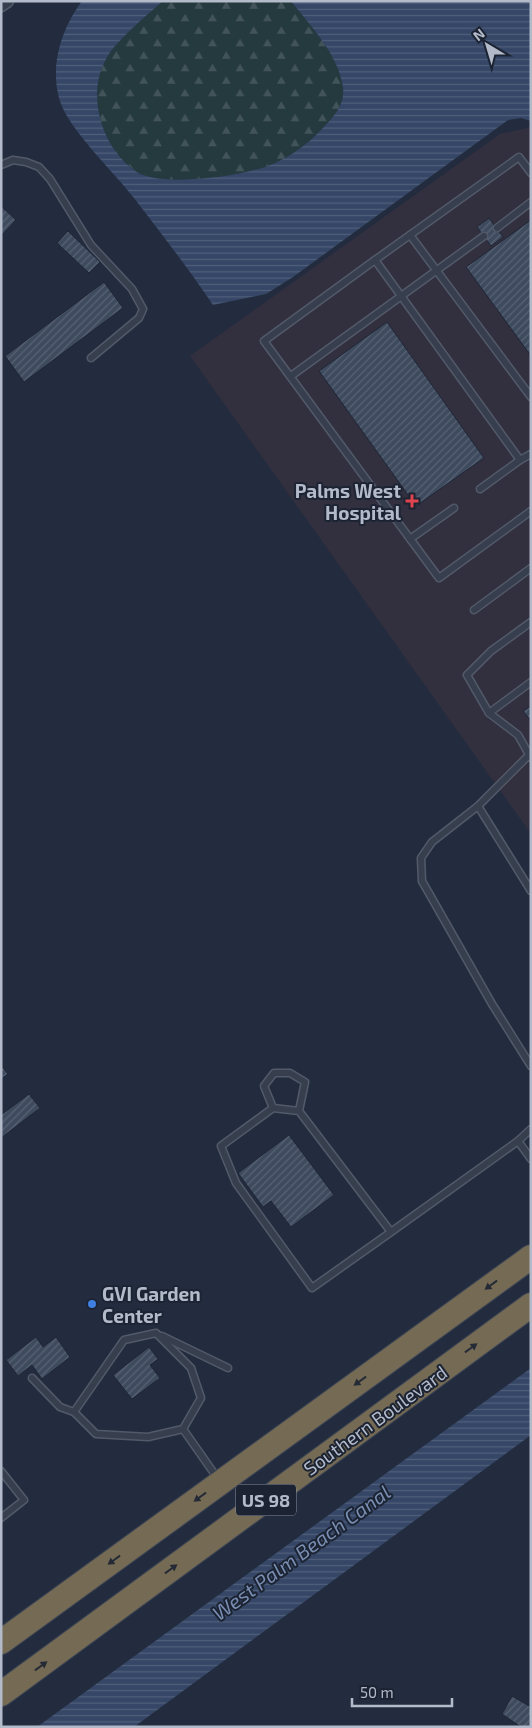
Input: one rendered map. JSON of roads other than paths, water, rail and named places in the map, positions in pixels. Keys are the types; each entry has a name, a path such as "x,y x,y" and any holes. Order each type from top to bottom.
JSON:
{"highway":[{"name":"US 98","path":"1,1642 531,1257"},
{"name":"Southern Boulevard","path":"1,1694 524,1307"}],"street":[{"path":"1,5 7,1"}],"lane":[{"path":"531,173 519,157 264,341 439,578 531,511"},
{"path":"1,165 13,160 39,167 50,179 91,245 132,289 143,309 140,318 91,358"},
{"path":"497,228 531,202"},
{"path":"410,235 531,397"},
{"path":"291,376 484,236"},
{"path":"375,260 520,460"},
{"path":"480,489 531,454"},
{"path":"410,539 454,508"},
{"path":"474,610 531,568"},
{"path":"531,622 491,651 467,675 488,713 518,735 530,757 478,806 432,842 421,858 422,881 492,1004 531,1066"},
{"path":"488,713 531,682"},
{"path":"478,806 531,890"},
{"path":"273,1108 264,1086 274,1073 290,1073 305,1082 299,1111"},
{"path":"391,1232 299,1111 273,1108 222,1146 236,1183 312,1288 391,1232 518,1141 531,1129"},
{"path":"518,1141 531,1159"},
{"path":"32,1378 60,1406 74,1412 96,1434 148,1437 183,1428 201,1398 190,1368 156,1333"},
{"path":"74,1412 124,1340 156,1333 228,1368"},
{"path":"183,1428 220,1482"},
{"path":"1,1471 24,1500 1,1518"}],"water":[{"path":"82,1 163,1 113,48 102,69 98,85 97,102 100,118 114,149 124,162 137,172 149,177 185,180 226,176 262,168 300,149 333,116 340,106 343,94 336,64 323,42 291,1 531,1 531,121 521,118 508,120 293,277 266,294 213,305 154,224 81,136 63,110 57,85 57,59 69,23"},
{"name":"West Palm Beach Canal","path":"531,1368 531,1435 134,1727 37,1727"}],"place":[{"name":"Palms West Hospital","path":"412,501"},
{"name":"GVI Garden Center","path":"92,1304"}]}
